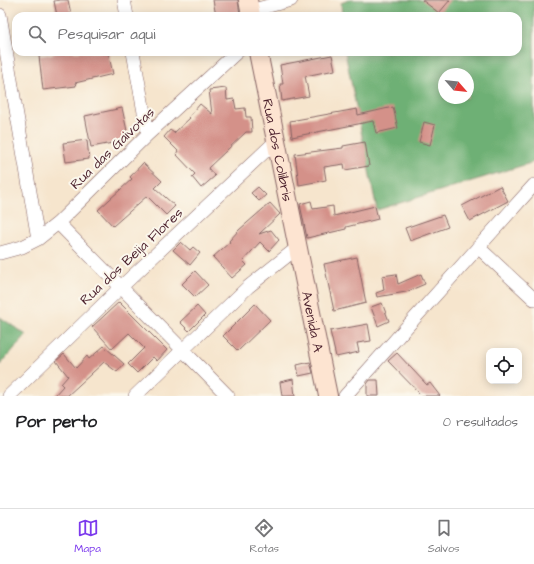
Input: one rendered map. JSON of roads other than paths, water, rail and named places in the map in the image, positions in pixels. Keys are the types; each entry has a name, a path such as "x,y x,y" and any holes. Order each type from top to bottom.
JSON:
{"street":[{"path":"124,0 126,12"},
{"path":"249,9 291,0"},
{"path":"0,15 38,239"},
{"path":"135,56 148,134"},
{"name":"Rua das Gaivotas","path":"0,252 22,247 38,239 58,223 148,134 233,56"},
{"name":"Rua dos Colibris","path":"259,56 297,248"},
{"name":"Rua dos Beija Flores","path":"9,396 120,288 276,142"},
{"path":"345,396 534,185"},
{"path":"58,223 120,288 228,396"},
{"path":"478,247 534,299"},
{"path":"135,396 248,287 297,248"},
{"name":"Avenida A","path":"297,248 328,396"}]}
